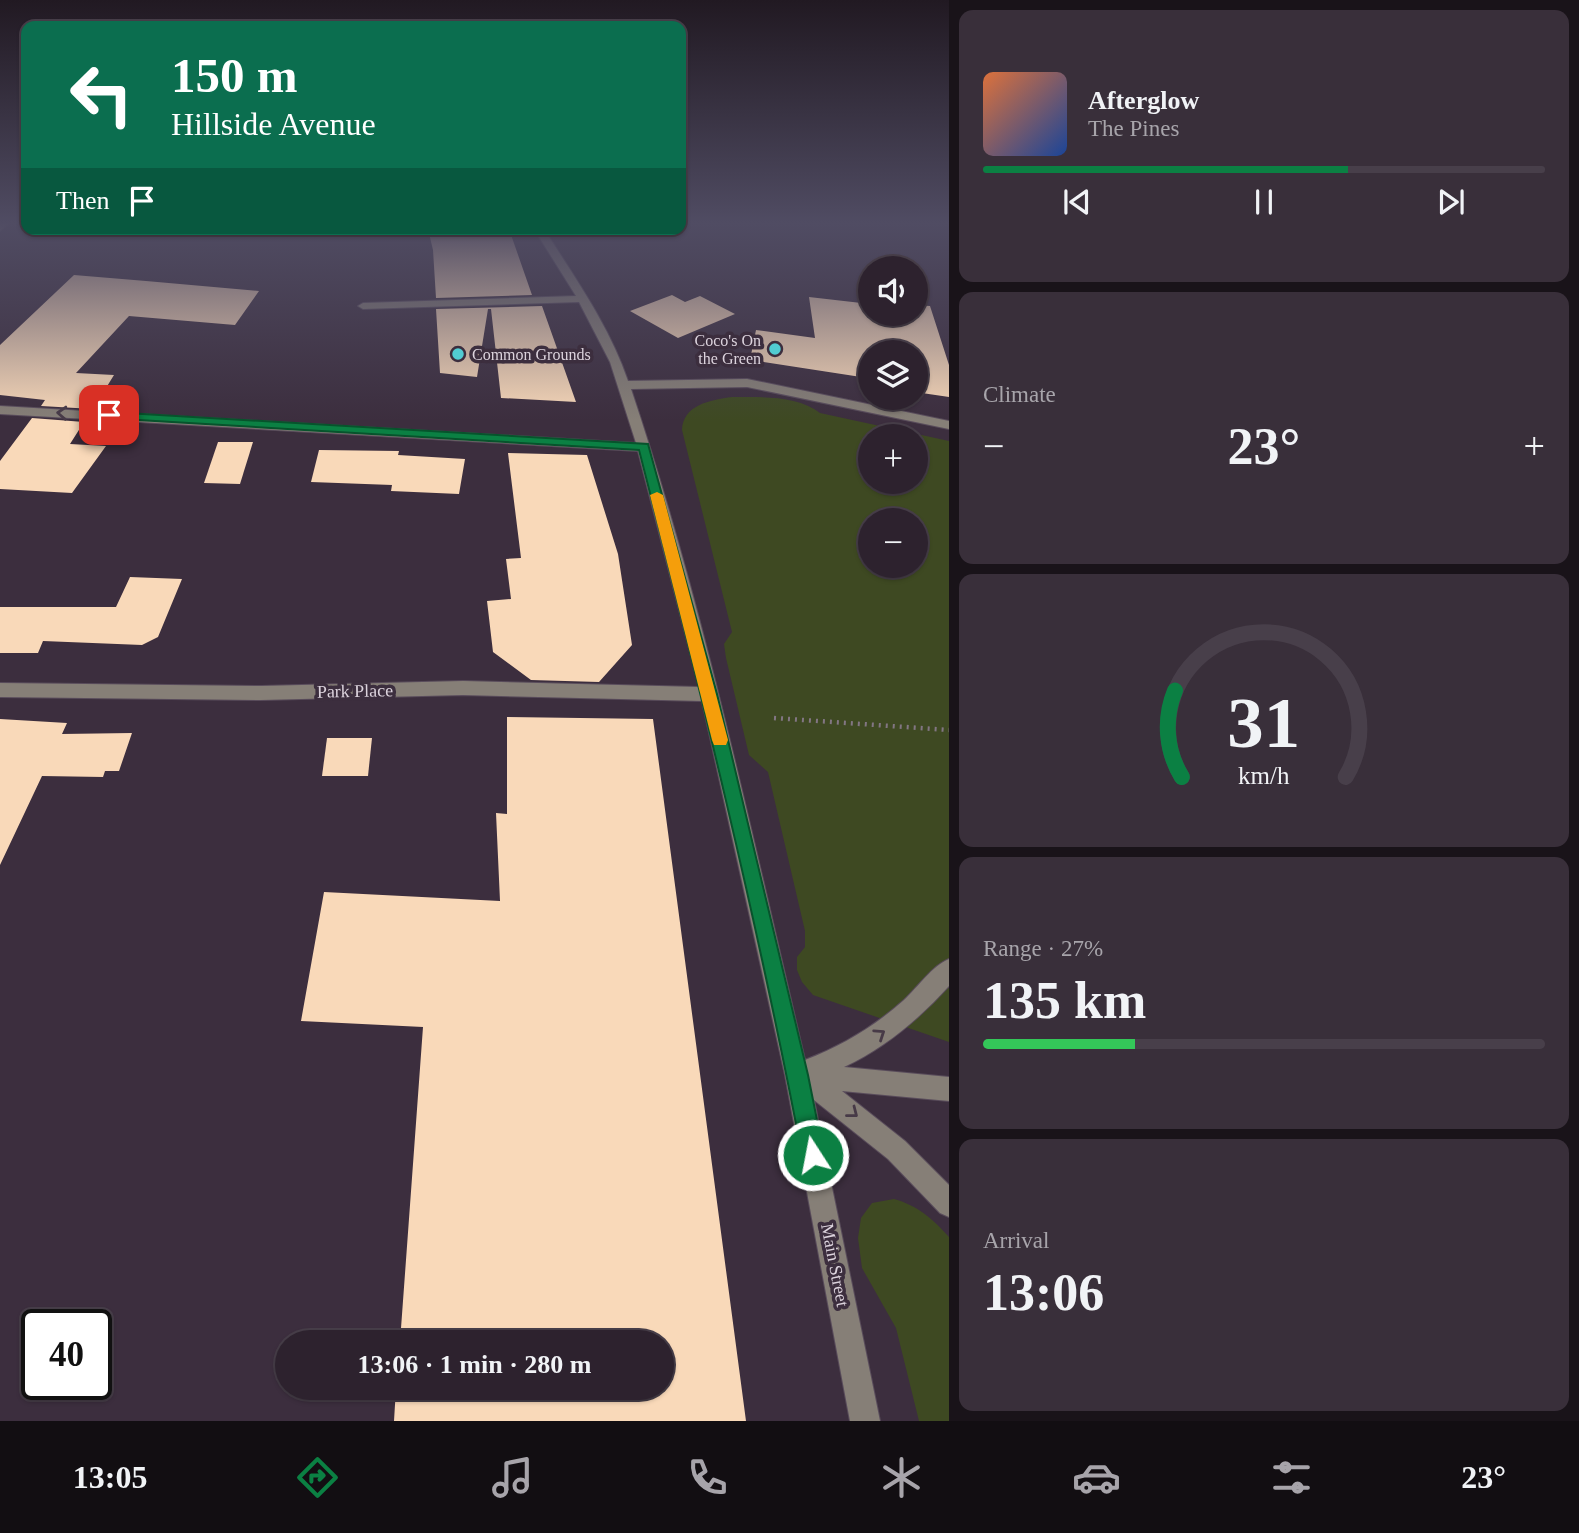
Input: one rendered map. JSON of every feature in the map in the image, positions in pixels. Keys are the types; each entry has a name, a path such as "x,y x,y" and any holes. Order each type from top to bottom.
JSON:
{"street":[{"name":"Main Street","path":"576,288 616,362 624,385 644,447 709,694 797,1075 865,1421"},
{"path":"363,306 583,299"},
{"path":"624,385 747,383 949,425"},
{"path":"0,410 644,447"},
{"name":"Park Place","path":"0,690 261,693 463,688 709,694"},
{"path":"797,1075 850,1053 880,1035 914,1009 949,970"},
{"path":"797,1075 949,1089"},
{"path":"797,1075 835,1099 907,1158 949,1204"}],"path":[{"path":"774,718 949,730"}],"green space":[{"path":"732,397 778,398 801,403 820,413 871,424 858,424 858,494 928,494 928,436 949,441 949,1042 813,995 802,982 797,970 797,957 805,947 805,931 768,772 749,755 724,644 732,632 682,430 692,409 707,402"},
{"path":"894,1199 924,1214 949,1237 949,1421 919,1421 896,1328 862,1268 858,1238 861,1218 872,1203"}],"building":[{"path":"60,288 228,288 259,291 235,325 129,316 76,373 114,375 93,409 41,406 45,400 0,395 0,345"},
{"path":"435,288 530,288 532,295 436,298"},
{"path":"672,295 685,302 700,296 735,314 678,338 630,311"},
{"path":"809,297 858,303 858,326 928,326 930,306 949,365 949,397 928,394 928,340 858,340 858,377 750,360 756,330 815,338"},
{"path":"542,306 576,402 501,398 491,309 488,309 477,377 440,373 436,309"},
{"path":"32,418 84,422 70,444 106,446 72,493 0,489 0,461"},
{"path":"218,442 253,442 240,484 204,483"},
{"path":"319,450 399,451 398,455 465,459 459,494 391,491 392,485 311,482"},
{"path":"508,453 587,455 618,554 632,645 599,682 531,680 493,652 487,601 511,599 506,559 521,558"},
{"path":"130,577 182,579 158,637 142,645 43,641 38,653 0,653 0,607 116,607"},
{"path":"507,717 653,719 746,1421 394,1421 395,1400 674,1400 674,1330 401,1330 423,1027 301,1021 324,892 500,901 496,813 507,814"},
{"path":"0,719 67,723 62,734 132,733 119,771 105,771 103,777 42,776 0,865"},
{"path":"327,738 372,738 368,776 322,776"}],"slow traffic":[{"path":"657,495 720,740"}],"place":[{"name":"Coco's On the Green","path":"775,349"},
{"name":"Common Grounds","path":"458,354"}],"route":[{"path":"109,415 644,447 709,694 813,1155"}]}
